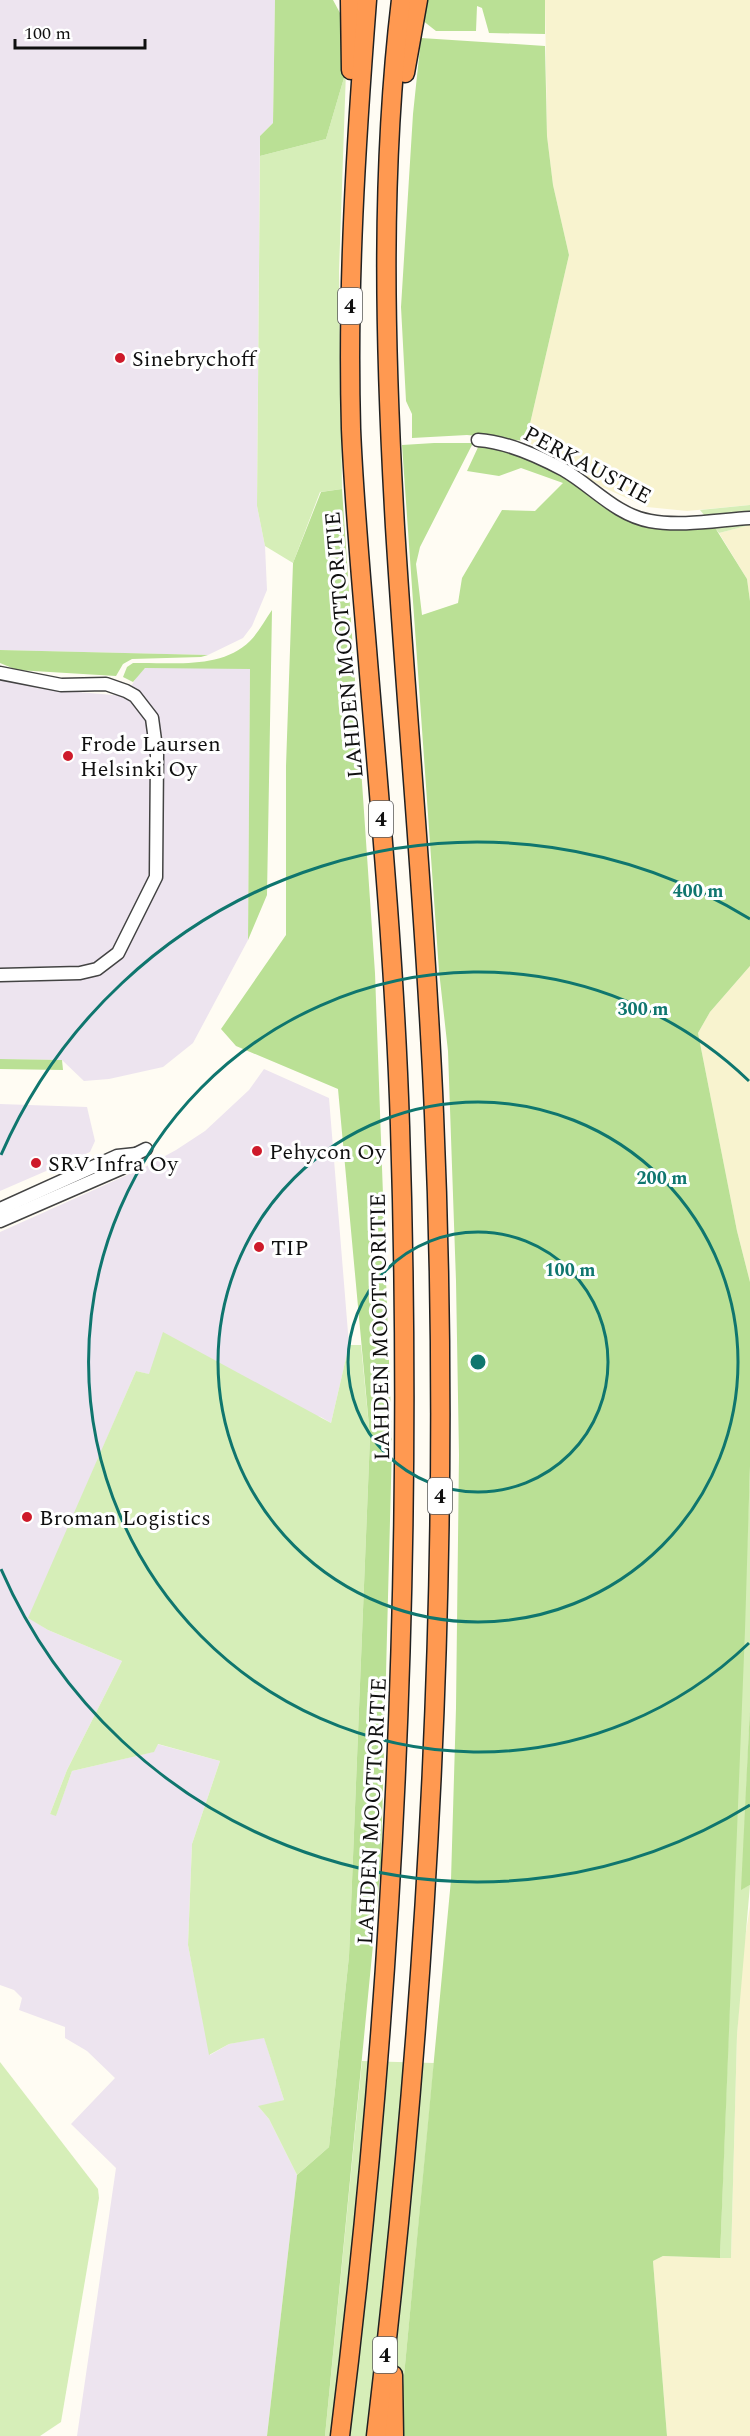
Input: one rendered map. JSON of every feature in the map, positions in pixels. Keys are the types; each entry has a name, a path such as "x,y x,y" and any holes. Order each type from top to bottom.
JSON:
{"highway":[{"path":"350,0 353,183"},
{"name":"LAHDEN MOOTTORITIE","path":"340,2436 358,2294 388,1952 401,1707 406,1444 397,1073 351,429 350,308 353,183 367,0"},
{"name":"4","path":"376,2436 395,2274 422,1953 436,1720 440,1449 433,1084 400,618 385,309 391,123 401,0"},
{"path":"391,123 401,103 418,0"},
{"path":"394,2436 395,2274"}],"street":[{"name":"PERKAUSTIE","path":"478,440 506,444 564,470 619,508 650,521 688,523 750,518"},
{"path":"0,673 61,685 117,687 135,696 146,708 156,732 157,755 156,877 118,953 108,963 97,969 80,973 0,975"},
{"path":"0,1209 117,1156 141,1152 122,1168 0,1221"}],"shaded area":[{"path":"0,0 275,0 273,123 260,136 257,506 265,546 267,590 252,626 243,638 208,655 0,650"},
{"path":"545,0 750,0 750,505 687,511 647,507 602,487 566,463 526,441 569,255 553,185 547,136"},
{"path":"750,525 750,601 747,579 719,533"},
{"path":"145,668 250,668 248,940 193,1043 163,1067 109,1079 84,1081 62,1060 0,1059 0,678 42,689 125,696"},
{"path":"750,966 750,1282 737,1231 698,1033 710,1012"},
{"path":"264,1069 329,1098 349,1345 331,1423 321,1417 136,1371 29,1618 48,1630 122,1661 67,1770 50,1814 56,1815 72,1771 153,1752 157,1744 220,1761 192,1844 188,1945 210,2055 229,2044 264,2037 284,2100 259,2107 269,2119 297,2175 267,2436 77,2436 116,2168 71,2124 115,2078 87,2051 65,2038 65,2027 19,2010 22,1998 14,1990 0,1985 0,1232 145,1167 176,1150 205,1131 249,1090"},
{"path":"0,1104 87,1107 95,1141 90,1152 0,1191"},
{"path":"750,1906 750,2436 667,2436 653,2261 663,2256 731,2258 737,2035 742,1958"}],"green space":[{"path":"275,0 333,0 347,26 346,71 326,139 260,156 260,136 273,123"},
{"path":"426,0 545,0 545,34 489,33 482,8 477,6 476,31 436,31 422,20"},
{"path":"421,38 545,46 547,136 553,185 569,255 526,441 467,435 412,438 412,414 406,401 401,307 413,114"},
{"path":"346,71 339,272 342,489 320,492 293,563 265,546 257,506 260,156 326,139"},
{"path":"473,443 420,547 416,564 422,615 458,603 462,578 502,510 535,511 563,483 521,468 499,476 467,471 480,443 536,460 566,476 614,511 714,526 747,579 750,601 750,966 710,1012 698,1033 737,1231 750,1282 750,1466 745,1630 720,2258 663,2256 653,2261 667,2436 403,2436 400,2418 451,1880 456,1708 459,1455 448,1051 439,971 402,445"},
{"path":"342,489 375,973 392,1445 381,1863 325,2436 267,2436 297,2175 329,2147 349,1956 370,1437 338,1089 236,1046 221,1029 286,935 286,766 293,563 321,492"},
{"path":"750,505 750,525 719,533 700,510"},
{"path":"272,610 267,895 248,940 250,669 145,668 133,682 123,677 127,667 133,663 195,662 225,657 250,641"},
{"path":"0,650 208,655 132,659 123,664 116,676 17,670 0,663"},
{"path":"0,1059 62,1060 63,1070 0,1069"},
{"path":"163,1332 331,1423 349,1345 361,1345 370,1437 349,1956 329,2147 297,2175 269,2119 258,2106 284,2100 264,2038 229,2044 209,2055 188,1945 192,1844 220,1761 158,1744 154,1752 72,1771 56,1816 50,1814 67,1770 122,1661 48,1630 28,1618 136,1371 149,1374"},
{"path":"750,1466 750,1707 742,1889 750,1885 737,2035 731,2258 720,2258"},
{"path":"750,1707 750,1885 741,1890"},
{"path":"362,2061 434,2063 400,2418 397,2436 325,2436"},
{"path":"0,2062 98,2189 99,2198 61,2422 40,2436 0,2436"}],"place":[{"name":"Sinebrychoff","path":"120,358"},
{"name":"Frode Laursen Helsinki Oy","path":"68,756"},
{"name":"Pehycon Oy","path":"257,1151"},
{"name":"SRV Infra Oy","path":"36,1163"},
{"name":"TIP","path":"259,1247"},
{"name":"Broman Logistics","path":"27,1517"}]}
